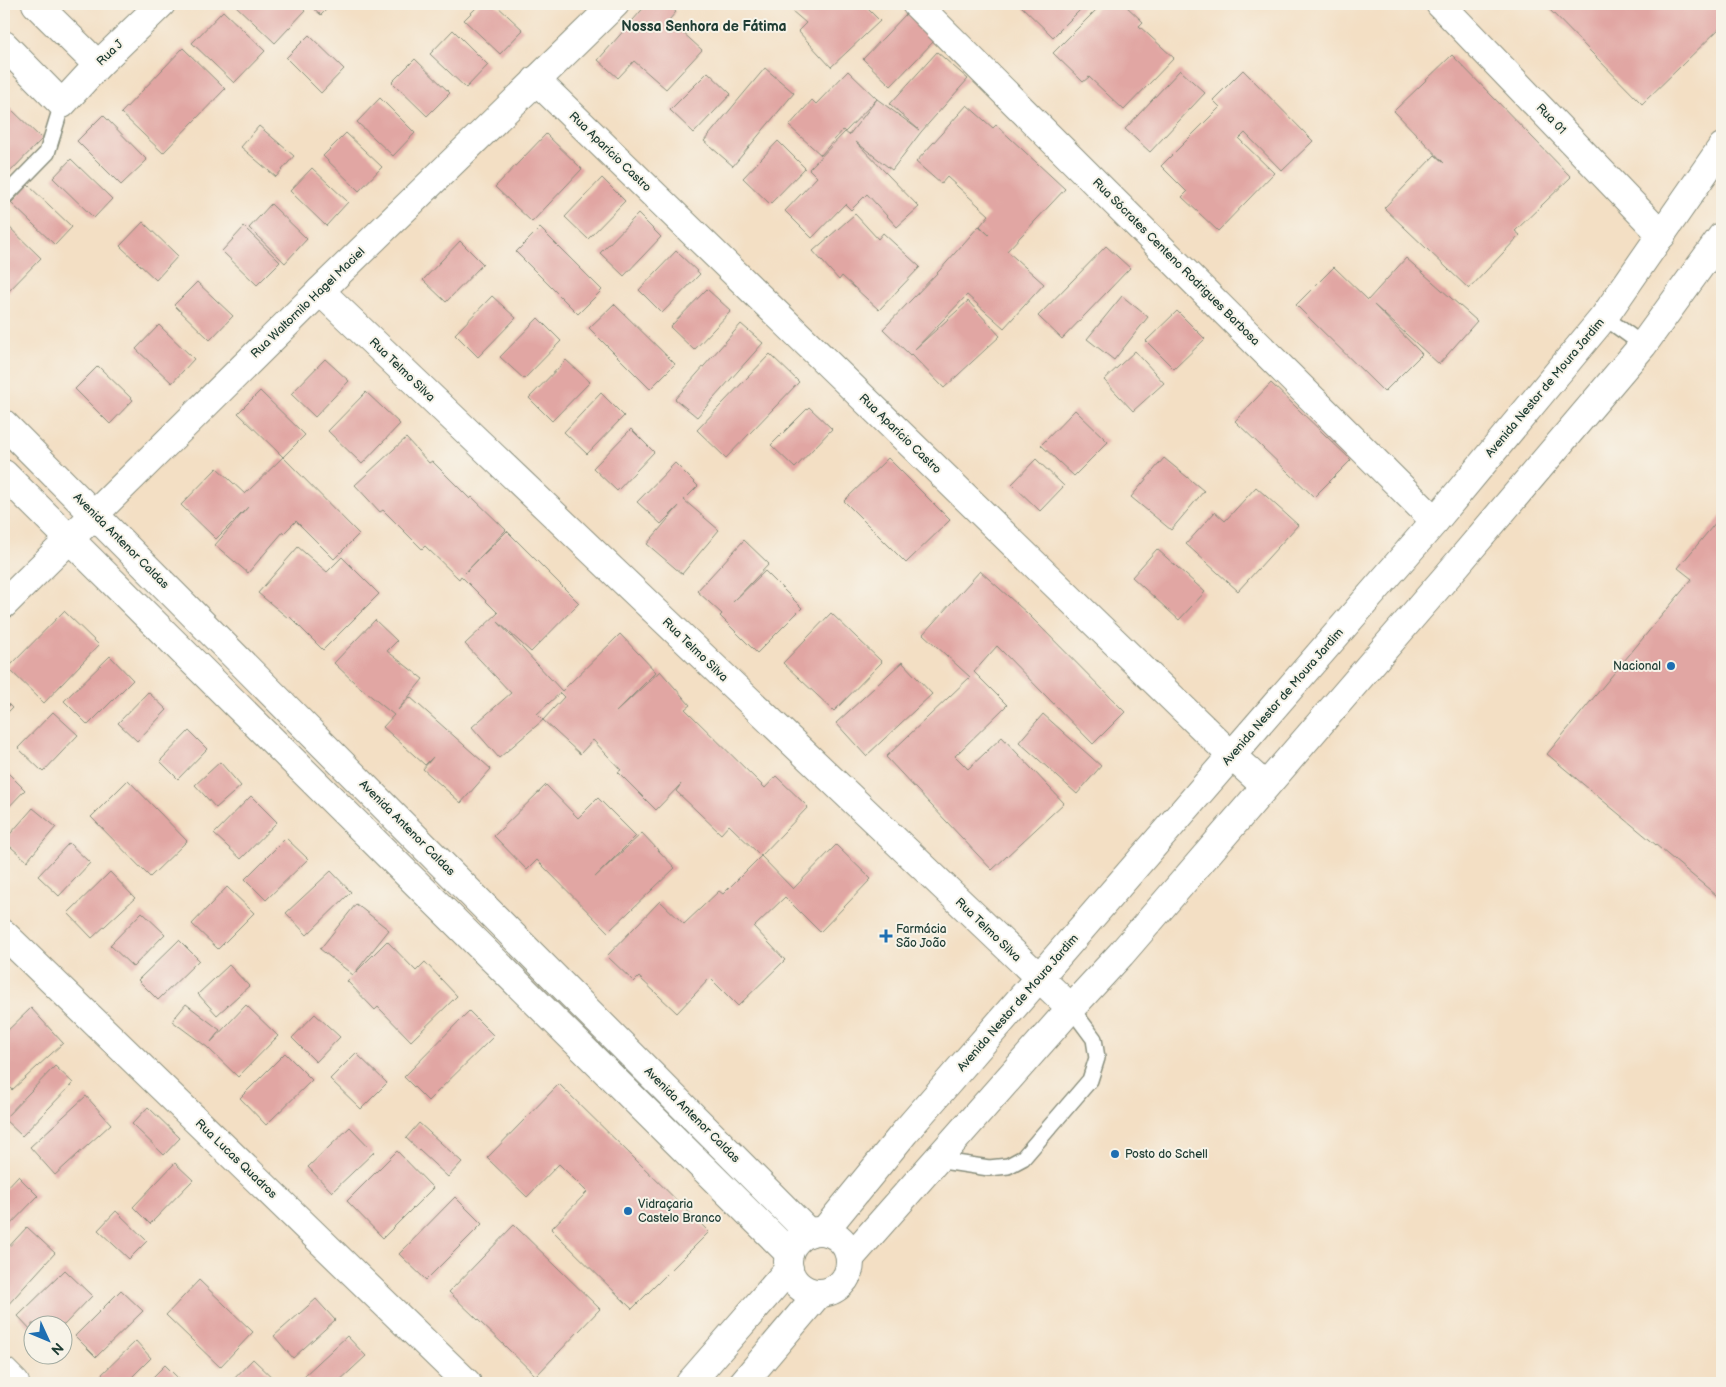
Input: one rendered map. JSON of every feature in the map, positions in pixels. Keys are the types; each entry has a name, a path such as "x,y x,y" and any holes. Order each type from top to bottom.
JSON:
{"street":[{"path":"36,4 98,65"},
{"name":"Rua J","path":"62,104 98,65 161,4"},
{"name":"Rua Waltornilo Hagel Maciel","path":"4,604 94,513 614,4"},
{"name":"Rua Sócrates Centeno Rodrigues Barbosa","path":"916,4 1435,521"},
{"name":"Rua 01","path":"1440,4 1662,234"},
{"path":"4,45 62,104"},
{"name":"Rua Aparício Castro","path":"536,80 1265,786"},
{"name":"Avenida Nestor de Moura Jardim","path":"816,1232 1039,979 1435,521 1604,317 1722,147"},
{"path":"850,1258 1121,954 1448,575 1642,345 1722,236"},
{"name":"Rua Telmo Silva","path":"320,291 1071,1008"},
{"name":"Avenida Antenor Caldas","path":"4,424 816,1232"},
{"path":"4,474 70,538 789,1261 796,1283 810,1292 819,1293 829,1291 838,1286 846,1278 850,1268 850,1258 844,1242 838,1237 816,1232 800,1238 794,1244 789,1261 690,1383"},
{"name":"Rua Lucas Quadros","path":"4,934 468,1383"},
{"path":"905,1132 936,1160"},
{"path":"743,1383 819,1293"},
{"path":"4,1372 15,1383"}],"lane":[{"path":"4,197 47,153 62,104"},
{"path":"1604,317 1642,345"},
{"path":"936,1160 989,1168 1008,1166 1023,1158 1090,1080 1097,1058 1094,1039 1071,1008"}],"building":[{"path":"234,4 298,4 305,11 275,43"},
{"path":"309,4 332,4 321,15"},
{"path":"480,4 495,4 523,30 500,54 464,20"},
{"path":"647,4 667,4 676,12 669,20 702,50 666,89 634,61 618,78 598,60"},
{"path":"784,4 863,4 880,21 831,67 798,31 806,23"},
{"path":"1019,4 1086,4 1053,37"},
{"path":"1102,4 1124,4 1143,22 1139,26 1174,58 1124,110 1089,77 1083,82 1053,53"},
{"path":"1544,4 1722,4 1722,26 1642,104"},
{"path":"223,11 265,51 234,83 192,43"},
{"path":"907,13 935,40 891,86 863,59"},
{"path":"453,30 488,65 466,88 430,54"},
{"path":"309,35 344,69 321,93 286,58"},
{"path":"183,48 225,89 163,153 121,113"},
{"path":"937,52 968,79 921,132 892,170 856,142 919,207 897,227 867,194 851,210 845,204 812,238 785,211 817,177 809,169 845,132 849,135 877,99 919,130 890,104"},
{"path":"1452,55 1571,177 1515,231 1520,235 1469,289 1384,208 1435,155 1444,163 1394,111"},
{"path":"415,59 450,93 427,116 392,82"},
{"path":"765,68 794,93 733,166 704,141"},
{"path":"1180,70 1205,93 1150,152 1125,129"},
{"path":"1243,70 1313,141 1282,171 1245,133 1239,139 1274,173 1218,231 1182,197 1187,192 1161,166 1220,107 1213,100"},
{"path":"848,71 877,99 845,132 843,130 821,155 789,126 812,100 816,104"},
{"path":"708,72 731,94 694,133 670,110"},
{"path":"380,98 415,133 393,156 357,122"},
{"path":"967,105 993,128 996,125 1065,189 1007,251 1044,284 1004,328 967,295 915,349 968,301 1000,336 944,388 883,329 979,226 989,235 980,226 989,215 947,177 941,184 916,162"},
{"path":"11,109 42,139 4,178 4,116"},
{"path":"103,115 147,160 121,185 77,141"},
{"path":"259,126 294,156 276,177 241,147"},
{"path":"346,133 382,167 359,191 323,156"},
{"path":"546,134 582,169 532,222 495,187"},
{"path":"778,141 805,168 770,204 743,178"},
{"path":"71,159 112,199 94,218 53,178"},
{"path":"312,168 348,202 326,226 290,191"},
{"path":"602,178 625,201 588,239 565,217"},
{"path":"28,185 72,227 55,245 11,203"},
{"path":"271,204 307,239 285,263 249,228"},
{"path":"638,214 661,237 624,276 600,253"},
{"path":"855,214 878,239 883,233 920,267 879,310 842,276 839,280 813,251"},
{"path":"4,222 41,258 4,296"},
{"path":"143,222 178,256 156,280 120,246"},
{"path":"244,227 280,262 257,285 222,251"},
{"path":"540,228 602,290 578,314 516,252"},
{"path":"460,241 483,264 446,302 423,280"},
{"path":"1106,246 1130,268 1062,339 1038,316"},
{"path":"676,251 700,274 662,313 639,290"},
{"path":"1406,258 1477,321 1439,364 1374,305 1422,354 1384,392 1296,305 1334,267 1368,300"},
{"path":"197,282 233,316 210,340 174,305"},
{"path":"707,289 731,311 694,350 670,327"},
{"path":"492,296 516,318 478,357 455,334"},
{"path":"1122,296 1148,317 1114,360 1087,339"},
{"path":"614,304 675,364 650,389 589,328"},
{"path":"1177,311 1205,339 1174,369 1146,341"},
{"path":"538,318 561,341 524,379 500,357"},
{"path":"741,324 763,343 697,417 675,399"},
{"path":"159,325 194,359 172,383 136,349"},
{"path":"1135,351 1164,383 1133,411 1104,380"},
{"path":"770,354 799,382 726,458 697,430"},
{"path":"325,359 349,381 315,417 291,394"},
{"path":"566,360 590,382 552,421 529,398"},
{"path":"98,366 133,400 110,424 75,389"},
{"path":"1271,383 1351,460 1314,497 1235,421"},
{"path":"260,391 305,435 283,457 238,413"},
{"path":"366,392 400,424 362,464 328,431"},
{"path":"601,393 624,416 587,454 564,432"},
{"path":"809,407 832,429 795,468 771,445"},
{"path":"1075,410 1108,442 1074,476 1041,445"},
{"path":"631,429 654,452 617,491 593,468"},
{"path":"406,438 429,463 432,461 470,499 472,497 506,530 465,573 507,531 579,603 531,652 498,622 562,691 620,634 656,672 616,712 660,671 690,705 685,709 765,788 776,776 808,807 761,856 729,825 721,834 676,791 681,784 656,810 618,772 621,770 593,740 580,754 543,720 499,758 472,727 511,693 465,644 498,613 461,576 459,579 425,546 422,549 383,510 380,512 355,485","holes":["560,693 564,697 543,720 537,714"]},
{"path":"283,457 359,534 334,559 296,521 283,532 248,573 215,545 248,507 216,539 181,505 217,468 245,494"},
{"path":"888,458 950,520 906,563 844,501"},
{"path":"1164,458 1204,491 1171,530 1131,497"},
{"path":"1036,459 1064,486 1040,511 1012,484"},
{"path":"675,463 698,486 684,500 719,530 682,574 647,544 679,506 661,524 637,502"},
{"path":"1256,487 1298,525 1238,591 1186,544 1215,512 1225,521"},
{"path":"4,514 9,519 4,525"},
{"name":"Nacional","path":"1722,515 1722,900 1547,754 1692,579 1678,568"},
{"path":"744,540 769,564 733,602 765,571 802,608 757,653 720,616 722,614 697,591"},
{"path":"298,547 327,572 342,557 379,594 323,650 289,616 288,618 258,593"},
{"path":"1157,549 1205,592 1179,620 1132,577"},
{"path":"980,571 1027,613 1125,712 1093,744 997,646 974,672 1007,705 955,756 968,769 1002,737 1064,803 992,870 886,757 970,677 923,634"},
{"path":"64,611 99,645 44,703 8,668"},
{"path":"831,613 882,662 834,711 783,663"},
{"path":"375,620 397,641 387,651 423,679 398,710 410,697 491,769 461,803 423,769 433,757 425,765 383,727 394,715 334,663"},
{"path":"110,656 133,680 88,725 64,701"},
{"path":"902,662 932,694 866,756 836,723"},
{"path":"148,692 167,710 137,741 118,723"},
{"path":"4,700 12,708 4,716"},
{"path":"53,712 78,735 43,772 18,748"},
{"path":"1043,714 1101,766 1077,794 1019,742"},
{"path":"189,731 207,749 178,779 160,761"},
{"path":"220,762 241,786 216,808 195,785"},
{"path":"4,769 25,790 4,812"},
{"path":"128,780 187,841 150,877 91,817"},
{"path":"546,785 578,818 598,798 636,836 594,878 642,833 675,868 608,932 537,860 527,870 494,836"},
{"path":"251,796 277,822 241,859 214,834"},
{"path":"33,808 56,827 27,861 4,841"},
{"path":"286,838 308,859 266,900 245,879"},
{"path":"69,843 90,863 59,896 38,876"},
{"path":"836,845 871,879 820,932 785,897 754,927 785,960 738,1006 710,978 677,1013 639,977 634,982 607,956 660,901 684,924 719,891 723,894 761,856 793,889"},
{"path":"331,871 351,892 307,935 286,913"},
{"path":"110,872 135,898 92,938 68,913"},
{"path":"227,887 254,913 218,949 192,924"},
{"path":"356,904 389,930 353,975 320,949"},
{"path":"142,912 165,934 133,967 110,945"},
{"path":"179,940 199,960 158,1000 138,980"},
{"path":"387,941 416,971 425,962 457,996 411,1041 378,1007 375,1010 347,981"},
{"path":"229,965 249,986 217,1015 198,994"},
{"path":"186,1004 220,1030 211,1042 246,1005 278,1036 238,1077 207,1047 172,1021"},
{"path":"31,1008 63,1043 12,1090 4,1081 4,1034"},
{"path":"469,1011 494,1036 428,1101 404,1077"},
{"path":"315,1014 340,1037 316,1062 292,1038"},
{"path":"285,1053 312,1080 266,1125 240,1098"},
{"path":"356,1053 387,1083 361,1109 330,1079"},
{"path":"55,1066 73,1083 22,1136 4,1119"},
{"name":"Vidraçaria Castelo Branco","path":"559,1084 709,1232 632,1309 551,1229 587,1192 559,1164 527,1197 487,1158"},
{"path":"86,1096 111,1124 55,1175 30,1147"},
{"path":"148,1107 180,1138 164,1155 132,1124"},
{"path":"419,1123 462,1162 448,1177 406,1138"},
{"path":"350,1127 374,1152 332,1192 308,1167"},
{"path":"397,1151 433,1188 383,1238 347,1201"},
{"path":"175,1163 193,1180 150,1224 133,1207"},
{"path":"18,1176 38,1196 4,1231 4,1191"},
{"path":"455,1197 482,1224 426,1280 399,1254"},
{"path":"116,1211 147,1241 129,1259 98,1230"},
{"path":"514,1225 600,1309 536,1376 449,1292"},
{"path":"27,1227 55,1253 5,1308 4,1252"},
{"path":"65,1270 92,1296 72,1317 72,1314 22,1314 22,1320 18,1316"},
{"path":"199,1280 253,1332 220,1367 166,1315"},
{"path":"121,1290 143,1311 96,1357 75,1336"},
{"path":"316,1299 335,1320 293,1358 274,1336"},
{"path":"347,1336 366,1356 337,1383 311,1383 304,1376"},
{"path":"136,1341 151,1358 126,1383 103,1383 98,1378"},
{"path":"253,1359 278,1383 230,1383"},
{"path":"165,1365 183,1383 147,1383"}],"place":[{"name":"Nacional","path":"1671,666"},
{"name":"Farmácia São João","path":"886,936"},
{"name":"Posto do Schell","path":"1115,1154"},
{"name":"Vidraçaria Castelo Branco","path":"628,1211"}],"district":[{"name":"Nossa Senhora de Fátima","path":"704,26"}]}
